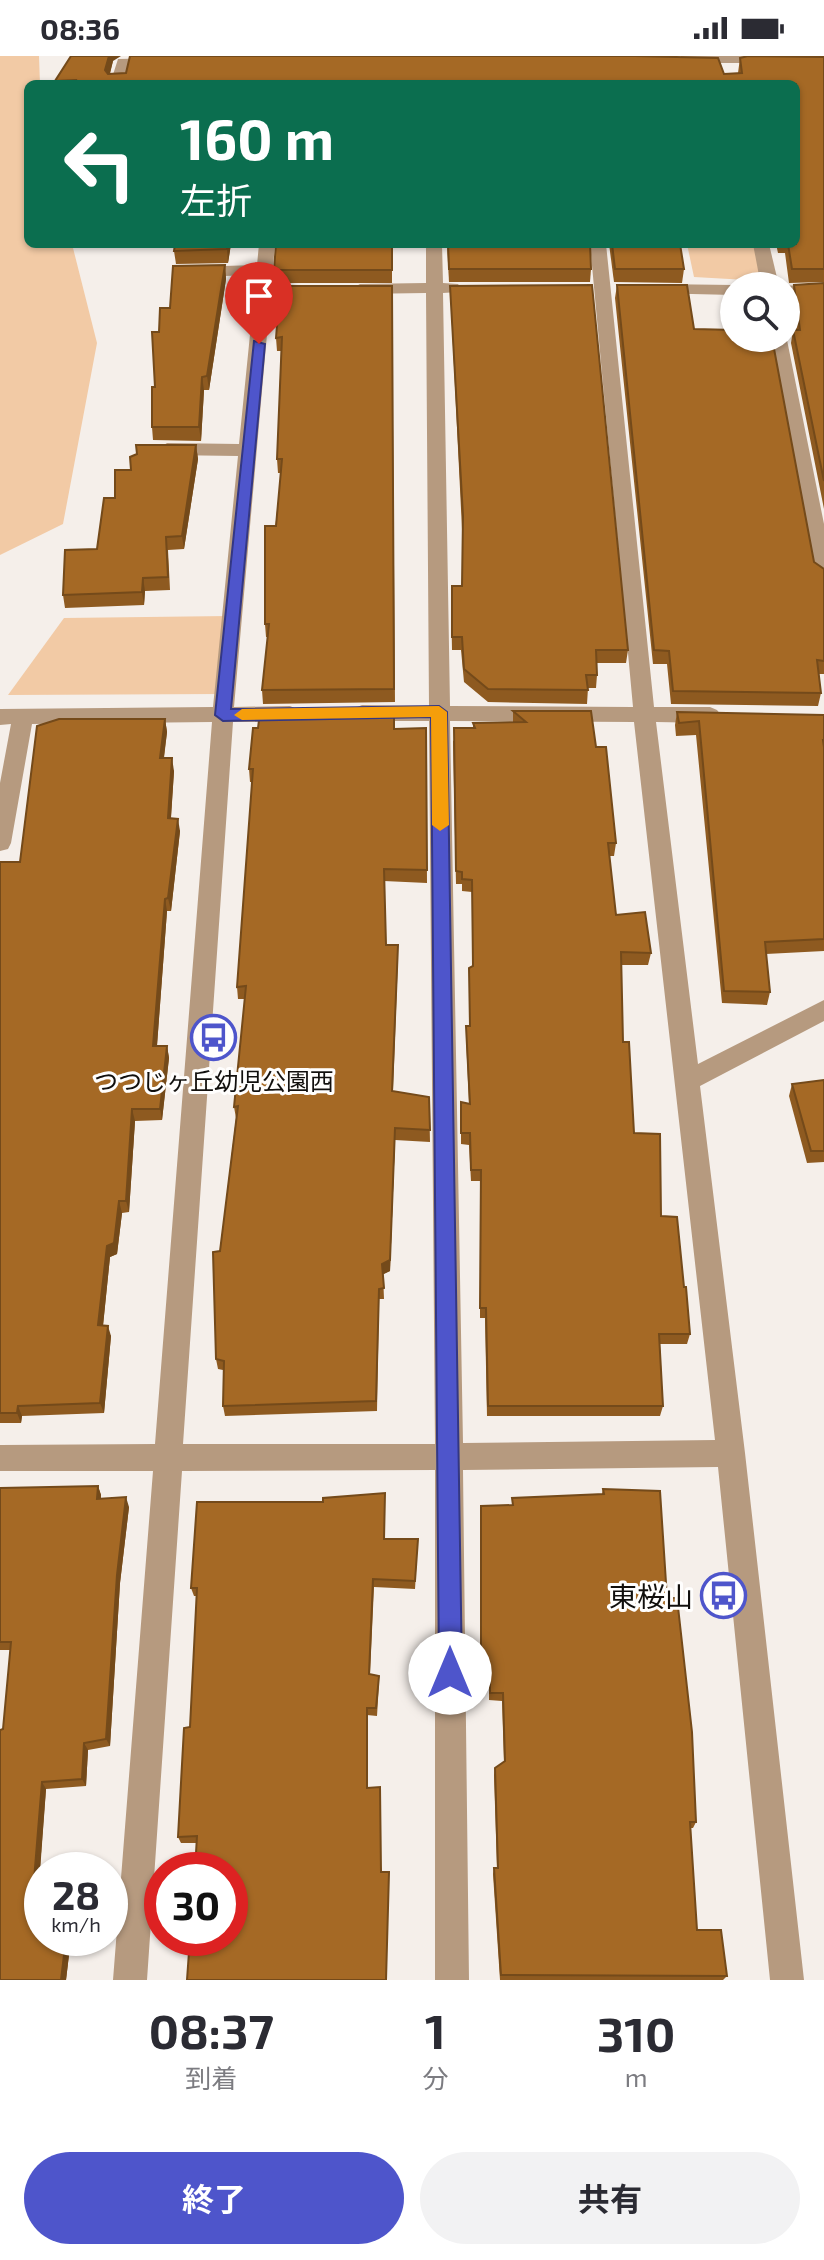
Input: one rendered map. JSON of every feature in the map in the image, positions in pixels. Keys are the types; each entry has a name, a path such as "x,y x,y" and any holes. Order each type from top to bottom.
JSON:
{"street":[{"path":"677,59 726,65 824,59"},
{"path":"119,80 123,62 184,61"},
{"path":"130,1980 223,715 248,450 270,284 267,248"},
{"path":"434,248 449,1457 452,1980"},
{"path":"599,248 609,289 644,714 731,1453 787,1980"},
{"path":"762,248 767,272"},
{"path":"177,272 270,284"},
{"path":"342,290 465,288"},
{"path":"609,289 720,290"},
{"path":"800,290 824,289"},
{"path":"782,352 824,575"},
{"path":"153,449 248,450"},
{"path":"0,717 315,713"},
{"path":"346,713 734,715"},
{"path":"0,843 23,717"},
{"path":"688,1081 824,1010"},
{"path":"0,1458 731,1453"}],"shaded area":[{"path":"0,56 39,56 40,80 24,80 24,248 73,248 97,343 63,524 0,555"},
{"path":"688,248 760,248 765,272 720,272 720,278 694,277"},
{"path":"228,616 221,694 8,695 64,618"}],"building":[{"path":"71,56 109,56 105,70 108,74 126,73 130,56 718,58 724,74 742,73 740,58 748,56 824,57 824,269 792,269 789,248 800,248 800,80 56,80"},
{"path":"174,248 227,248 227,249 174,251"},
{"path":"276,248 392,248 392,270 274,270"},
{"path":"448,248 590,248 591,269 449,269"},
{"path":"612,248 681,248 684,269 615,269"},
{"path":"225,265 207,376 202,377 199,427 152,427 152,387 155,387 152,332 159,332 160,308 170,308 173,266"},
{"path":"824,283 824,481 798,352 800,352 800,285"},
{"path":"592,285 628,650 596,650 597,675 586,675 588,690 488,689 464,669 462,637 452,637 452,586 462,586 463,516 450,286"},
{"path":"617,285 687,285 694,329 720,330 720,352 775,352 814,562 824,569 824,661 817,660 821,693 673,691 669,651 654,650"},
{"path":"274,286 392,286 394,689 262,690 269,624 265,624 265,526 276,526 282,459 277,459 282,337 276,338 279,300 274,299"},
{"path":"136,445 196,445 182,536 166,537 168,577 143,578 142,592 63,595 65,550 97,549 104,498 115,498 115,470 131,470 130,457 137,454"},
{"path":"394,710 394,729 426,728 427,870 384,869 386,945 398,945 392,1091 429,1097 430,1130 395,1128 390,1260 382,1264 384,1288 379,1289 376,1401 223,1406 224,1361 216,1359 213,1252 220,1251 238,1106 234,1107 246,986 237,987 253,769 249,769 253,728 258,728 260,712"},
{"path":"513,711 591,711 596,747 606,747 616,843 608,843 616,915 645,912 651,953 621,952 623,1042 629,1042 634,1133 660,1134 661,1216 677,1217 690,1334 659,1334 663,1406 488,1406 486,1308 480,1308 481,1170 471,1170 470,1133 461,1133 461,1102 470,1104 466,1026 470,1026 469,968 473,966 472,880 462,879 462,872 456,871 454,728 475,728 473,723 526,722"},
{"path":"677,712 824,715 824,939 765,942 770,992 724,991 699,721 679,723"},
{"path":"59,719 165,719 160,758 172,758 168,818 178,819 168,898 165,899 153,1046 167,1046 160,1109 132,1109 126,1201 119,1201 114,1243 107,1246 98,1325 108,1326 100,1403 18,1406 17,1413 0,1413 0,862 20,862 37,726"},
{"path":"824,1080 824,1151 811,1151 792,1084"},
{"path":"98,1486 97,1499 126,1497 117,1575 106,1739 84,1743 82,1779 42,1782 36,1852 24,1852 24,1956 64,1956 61,1980 0,1980 0,1730 3,1729 11,1642 0,1642 0,1488"},
{"path":"603,1489 660,1491 667,1598 677,1598 692,1732 696,1822 690,1822 697,1930 721,1930 727,1976 501,1975 494,1868 498,1868 495,1768 505,1761 503,1693 490,1693 490,1676 481,1674 481,1506 513,1505 512,1498 604,1494"},
{"path":"385,1493 384,1539 418,1539 415,1581 373,1579 369,1674 379,1676 376,1708 367,1708 367,1788 380,1787 381,1872 389,1872 386,1980 187,1980 189,1956 248,1956 248,1852 196,1852 197,1836 178,1837 184,1728 190,1727 197,1588 191,1588 197,1502 323,1502 323,1498"}],"slow traffic":[{"path":"242,715 439,712 440,825"}],"place":[{"name":"つつじヶ丘幼児公園西","path":"214,1038"},
{"name":"東桜山","path":"724,1596"}],"route":[{"path":"259,344 223,715 439,712 450,1673"}]}
